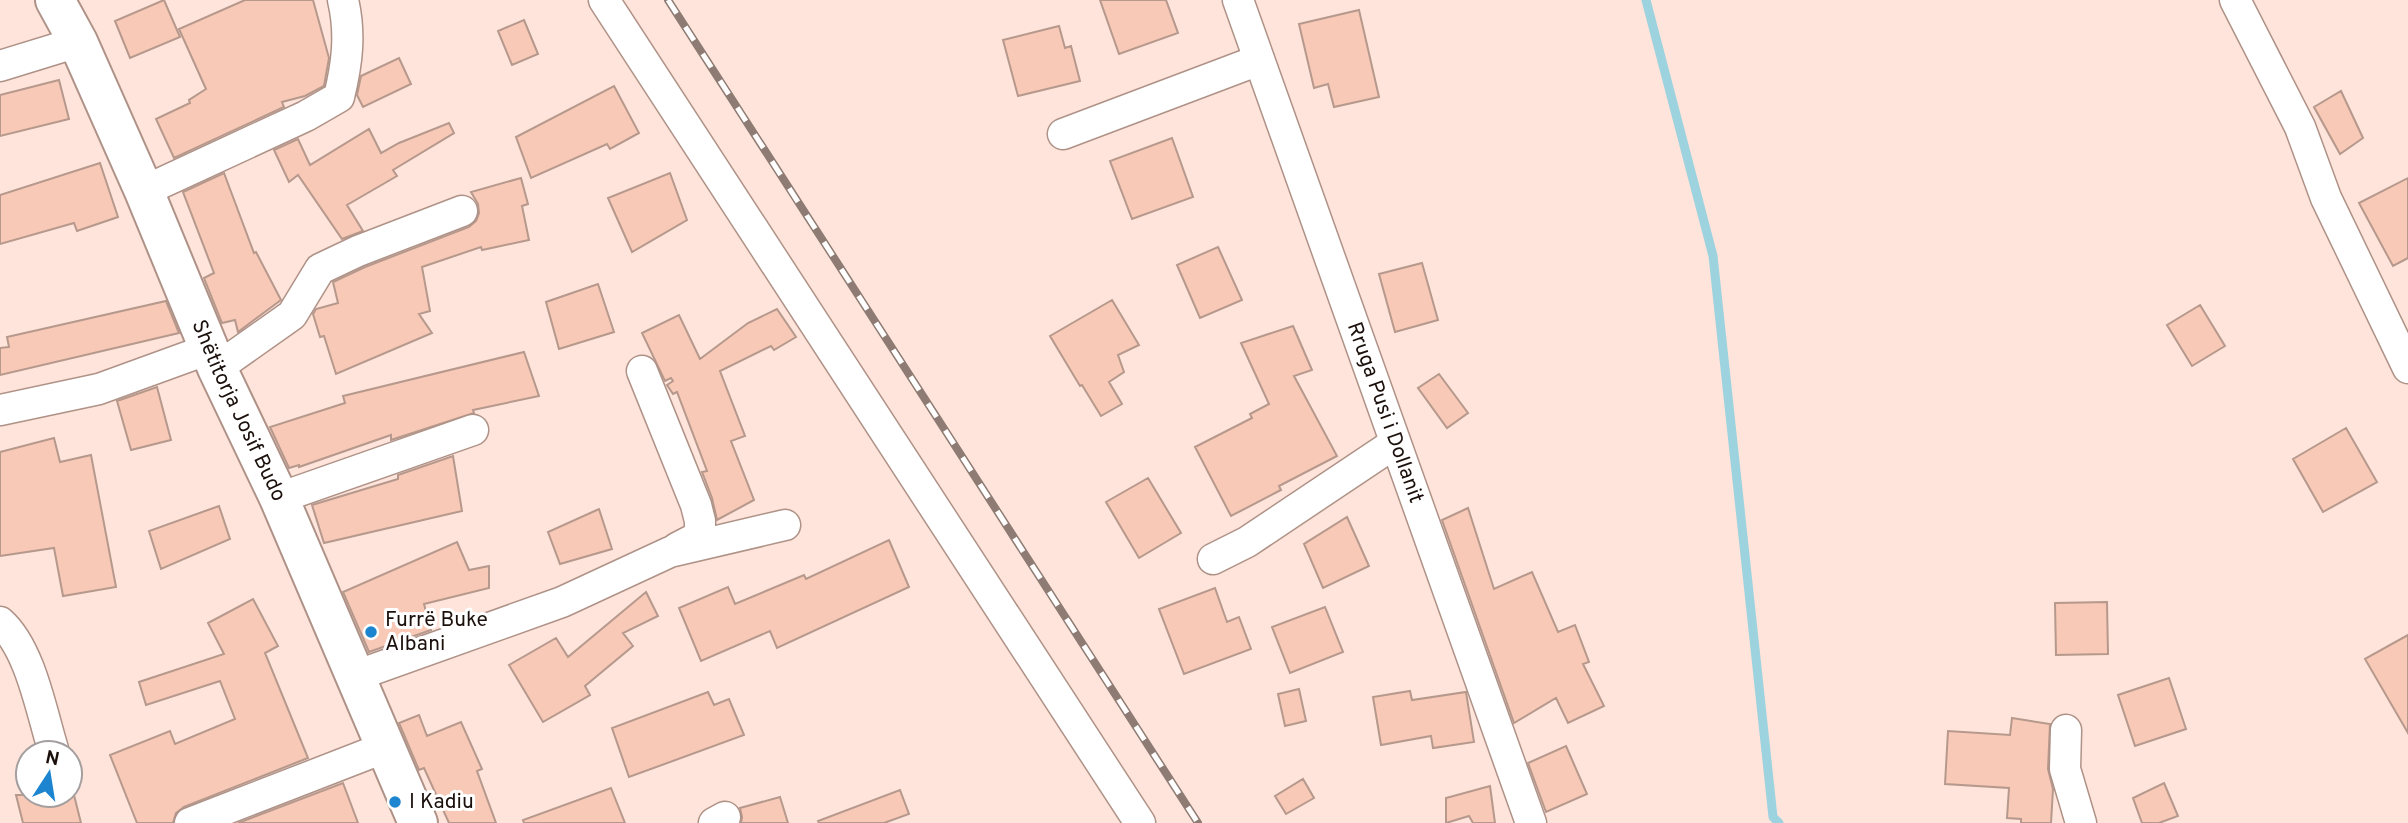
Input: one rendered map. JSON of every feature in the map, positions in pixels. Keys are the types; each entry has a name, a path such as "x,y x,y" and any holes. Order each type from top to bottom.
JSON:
{"main road":[{"name":"Shëtitorja Josif Budo","path":"59,1 144,191 213,358 279,498 418,823"}],"street":[{"path":"144,191 306,116 339,97 347,60 347,19 343,0"},
{"path":"604,0 1140,823"},
{"name":"Rruga Pusi i Dollanit","path":"1238,0 1531,823"},
{"path":"2235,0 2300,128 2326,198 2408,368"},
{"path":"0,66 78,42"},
{"path":"1063,134 1259,60"},
{"path":"0,410 99,389 213,358 292,315 320,269 358,251 461,211"},
{"path":"355,676 562,602 700,536 696,505 642,371"},
{"path":"279,498 473,430"},
{"path":"1213,559 1247,542 1395,443"},
{"path":"670,552 785,525"},
{"path":"0,622 10,630 22,648 50,739"},
{"path":"2066,730 2065,769 2081,823"},
{"path":"190,823 386,747"}],"building":[{"path":"164,0 180,37 130,58 115,21"},
{"path":"245,0 313,0 329,58 324,86 305,96 282,102 284,107 174,158 156,119 190,103 189,100 206,89 179,29"},
{"path":"1100,0 1166,0 1178,33 1119,54"},
{"path":"1359,10 1379,97 1334,107 1328,84 1314,88 1299,24"},
{"path":"524,20 538,54 512,65 498,31"},
{"path":"1059,26 1065,48 1071,46 1080,81 1018,96 1003,40"},
{"path":"399,58 411,84 363,107 357,95 361,76"},
{"path":"59,80 69,119 0,136 0,95"},
{"path":"614,86 639,133 610,149 607,144 531,178 516,137"},
{"path":"2341,91 2363,138 2340,154 2314,107"},
{"path":"449,123 454,133 393,170 397,176 347,205 363,231 342,239 298,175 289,182 274,150 298,139 310,165 369,129 381,153"},
{"path":"1172,138 1193,197 1132,219 1110,161"},
{"path":"100,163 118,217 77,231 74,223 0,244 0,195"},
{"path":"224,173 254,253 256,252 281,300 238,332 235,320 222,323 204,278 214,273 183,192"},
{"path":"670,173 687,220 632,252 608,198"},
{"path":"521,178 528,204 522,206 529,240 482,250 481,247 422,267 430,311 419,314 432,333 336,374 324,336 320,337 313,314 316,309 338,303 333,282 469,227 476,221 479,213 478,204 471,192"},
{"path":"2408,178 2408,258 2393,266 2359,203"},
{"path":"1218,247 1242,300 1200,318 1177,265"},
{"path":"1422,263 1438,320 1395,332 1379,274"},
{"path":"598,284 614,332 559,349 546,302"},
{"path":"1112,300 1139,345 1118,355 1124,372 1109,382 1122,404 1101,416 1050,336"},
{"path":"166,301 179,333 0,375 0,348 9,347 7,337"},
{"path":"2200,305 2225,346 2192,366 2167,325"},
{"path":"777,309 796,337 774,350 771,346 720,371 745,436 731,441 754,500 717,520 702,472 707,471 677,392 673,394 667,385 673,381 671,378 665,381 642,333 679,315 700,359 748,323"},
{"path":"1293,326 1312,370 1294,376 1337,456 1279,486 1281,490 1231,516 1195,447 1252,418 1250,414 1269,404 1241,343"},
{"path":"524,352 539,396 473,410 474,413 391,440 391,435 299,467 289,468 270,427 345,403 343,396"},
{"path":"1439,374 1468,413 1447,428 1418,388"},
{"path":"157,387 171,440 131,450 117,401"},
{"path":"2346,428 2377,482 2323,512 2293,459"},
{"path":"54,438 60,462 91,455 116,587 63,596 54,548 0,556 0,452"},
{"path":"453,456 462,511 324,543 312,505 398,479 398,475"},
{"path":"1148,478 1181,533 1139,558 1106,502"},
{"path":"219,506 230,539 161,569 149,531"},
{"path":"1468,508 1494,589 1532,572 1558,632 1575,625 1589,662 1583,664 1604,706 1568,723 1556,698 1514,723 1442,520"},
{"path":"599,509 612,549 560,564 548,532"},
{"path":"1347,517 1369,566 1323,588 1304,544"},
{"path":"889,540 909,587 777,648 770,631 701,661 679,608 728,587 735,604 804,575 806,579"},
{"path":"457,542 469,570 489,566 489,588 424,604 431,630 369,652 343,592"},
{"path":"1215,588 1227,622 1239,617 1251,649 1184,674 1159,609"},
{"path":"646,592 658,616 623,633 633,646 585,686 590,695 543,722 509,665 556,638 568,657"},
{"path":"253,599 278,646 265,653 308,758 184,807 176,813 173,823 137,823 110,755 170,731 175,744 235,719 220,681 146,705 139,682 224,654 208,623"},
{"path":"2107,602 2108,654 2056,655 2055,603"},
{"path":"1325,607 1343,652 1290,673 1272,627"},
{"path":"2408,635 2408,733 2365,659"},
{"path":"2169,678 2186,729 2135,746 2118,695"},
{"path":"1299,689 1306,721 1285,726 1278,694"},
{"path":"1410,691 1412,700 1466,692 1474,742 1433,748 1431,736 1381,745 1373,697"},
{"path":"708,692 714,705 729,699 744,735 629,777 612,728"},
{"path":"419,715 427,736 461,722 482,769 477,771 496,823 449,823 424,768 419,770 399,723"},
{"path":"2012,718 2050,724 2048,769 2053,789 2051,823 2021,823 2021,819 2007,818 2009,788 1945,784 1948,731 2010,735"},
{"path":"1566,746 1587,794 1546,812 1528,763"},
{"path":"1303,779 1314,798 1286,814 1275,796"},
{"path":"343,783 358,823 238,823"},
{"path":"2164,783 2178,816 2159,823 2142,823 2133,798"},
{"path":"1490,786 1495,823 1473,823 1469,816 1446,823 1446,798"},
{"path":"611,788 625,823 524,823 523,820"},
{"path":"900,790 909,814 884,823 818,821"},
{"path":"780,797 788,823 741,823 740,808"},
{"path":"20,809 78,809 81,823 23,823"}],"waterway":[{"path":"1646,0 1713,256 1773,817 1779,823"}],"railway":[{"path":"668,0 1198,823"}],"place":[{"name":"Furrë Buke Albani","path":"371,632"},
{"name":"I Kadiu","path":"395,802"}]}
